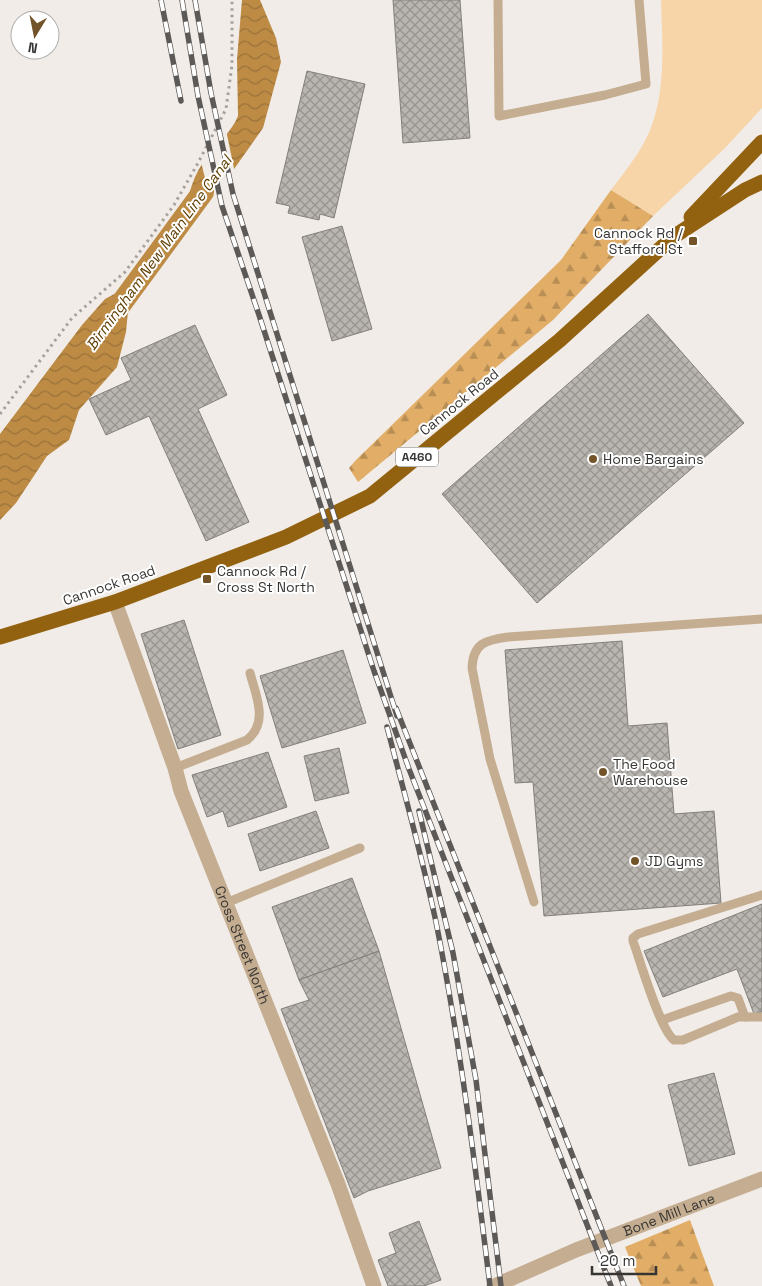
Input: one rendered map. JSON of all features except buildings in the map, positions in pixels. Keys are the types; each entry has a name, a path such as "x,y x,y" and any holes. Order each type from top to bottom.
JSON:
{"highway":[{"name":"A460","path":"673,236 762,142"},
{"path":"724,184 751,163 762,159"},
{"name":"Cannock Road","path":"0,638 115,602 286,537 370,496 560,340 673,236 745,190 762,182"},
{"path":"745,190 762,193"}],"street":[{"name":"Cross Street North","path":"115,602 175,768 181,791 338,1184 374,1286"},
{"name":"Bone Mill Lane","path":"494,1286 576,1250 762,1178"}],"lane":[{"path":"498,0 499,116 606,95 646,84 639,0"},
{"path":"534,902 490,760 472,668 472,657 479,646 486,641 508,637 762,619"},
{"path":"175,768 248,740 255,733 260,710 250,673"},
{"path":"226,903 360,848"},
{"path":"762,895 638,934 633,938 668,1035 674,1040 678,1041 738,1017 762,1017"},
{"path":"662,1020 731,996 738,998 746,1017"}],"path":[{"path":"0,414 72,318 125,272 179,196 226,108 232,65 232,0"}],"shaded area":[{"path":"661,0 762,0 762,108 725,148 653,216 611,190 635,157 650,131 657,107 662,77"}],"green space":[{"path":"611,190 653,216 553,320 358,482 349,468 355,461 561,260"},
{"path":"690,1220 714,1286 641,1286 625,1247"}],"water":[{"path":"242,0 260,0 276,38 281,62 263,128 215,196 185,217 190,192 198,170 229,132 238,116 237,59"},
{"path":"130,290 126,332 117,367 79,410 69,440 47,456 16,503 0,520 0,434 82,325 105,299 118,292"}],"pier":[{"path":"226,130 235,173 211,202 201,162"}],"waterway":[{"name":"Birmingham New Main Line Canal","path":"112,316 203,192"}],"railway":[{"path":"161,0 181,101"},
{"path":"182,0 198,96 222,206 374,671 409,769 611,1286"},
{"path":"195,0 211,93 233,194 397,716"},
{"path":"396,708 624,1286"},
{"path":"387,727 425,873 445,967 479,1195 490,1286"},
{"path":"419,811 453,953 476,1080 501,1286"}],"place":[{"name":"Cannock Rd / Stafford St","path":"693,241"},
{"name":"Home Bargains","path":"593,459"},
{"name":"Cannock Rd / Cross St North","path":"207,579"},
{"name":"The Food Warehouse","path":"603,772"},
{"name":"JD Gyms","path":"635,861"}]}
